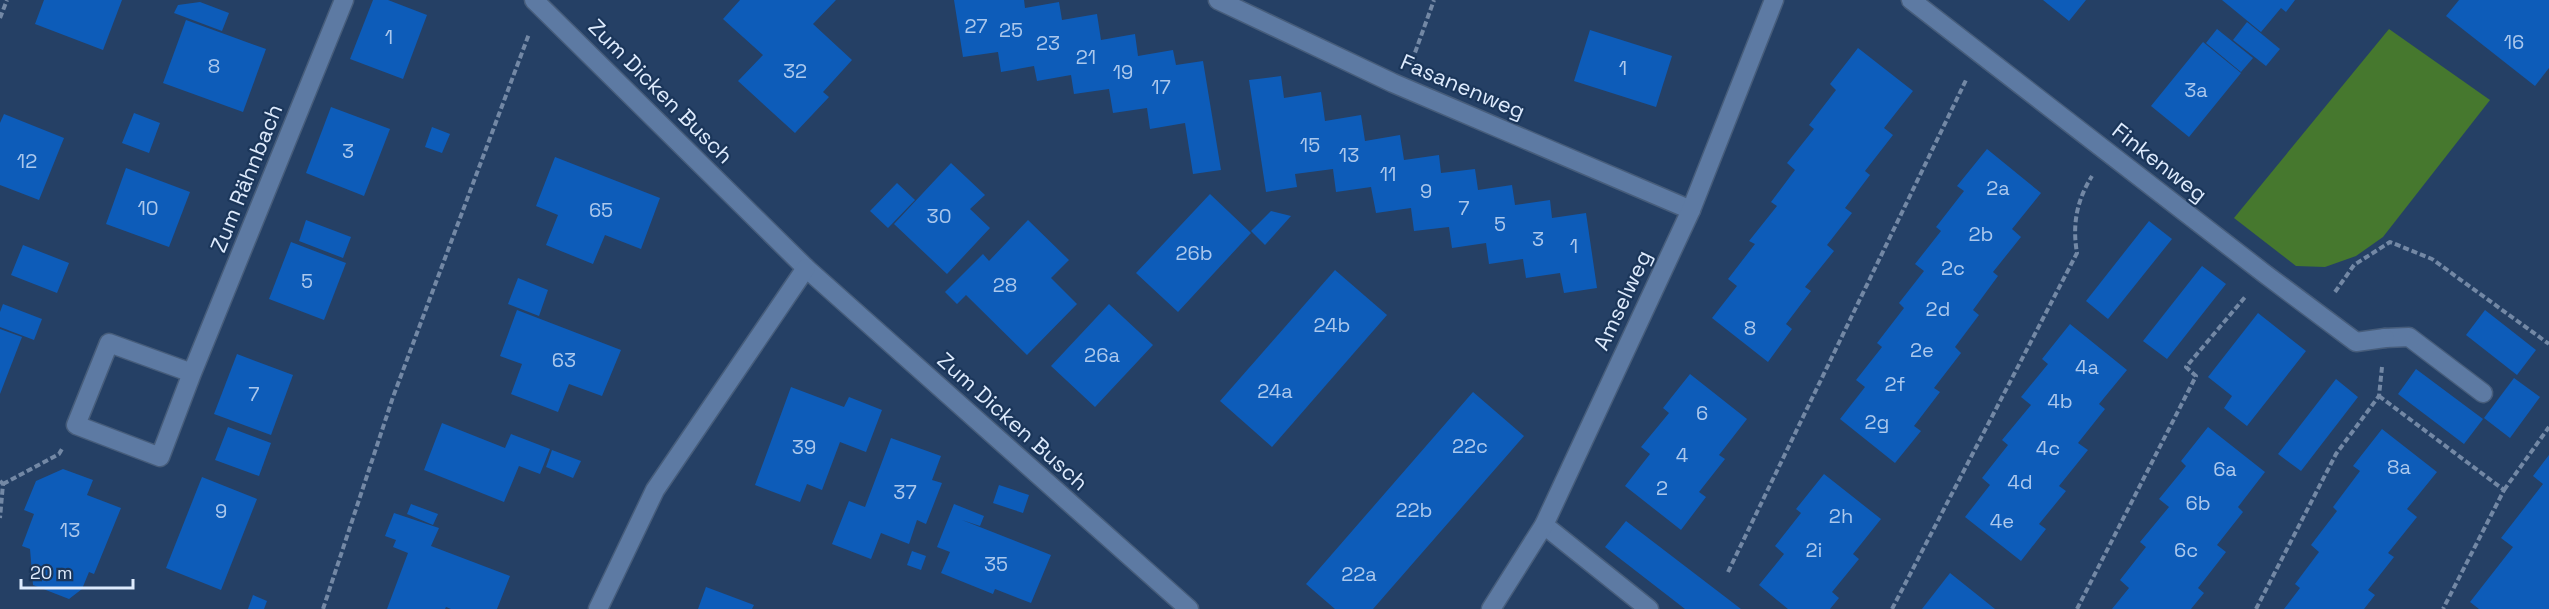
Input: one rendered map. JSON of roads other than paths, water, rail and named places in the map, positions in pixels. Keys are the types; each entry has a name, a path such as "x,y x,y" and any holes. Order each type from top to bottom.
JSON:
{"street":[{"name":"Zum Rähnbach","path":"192,373 109,343 76,425 160,457 344,0"},
{"name":"Fasanenweg","path":"1218,0 1402,87 1691,210"},
{"name":"Amselweg","path":"1491,609 1544,525 1691,210 1774,0"},
{"name":"Finkenweg","path":"1911,0 2356,342 2409,337 2483,393"},
{"name":"Zum Dicken Busch","path":"536,2 806,268 1189,609"},
{"path":"598,609 655,490 806,268"},
{"path":"1544,525 1649,609"}]}
